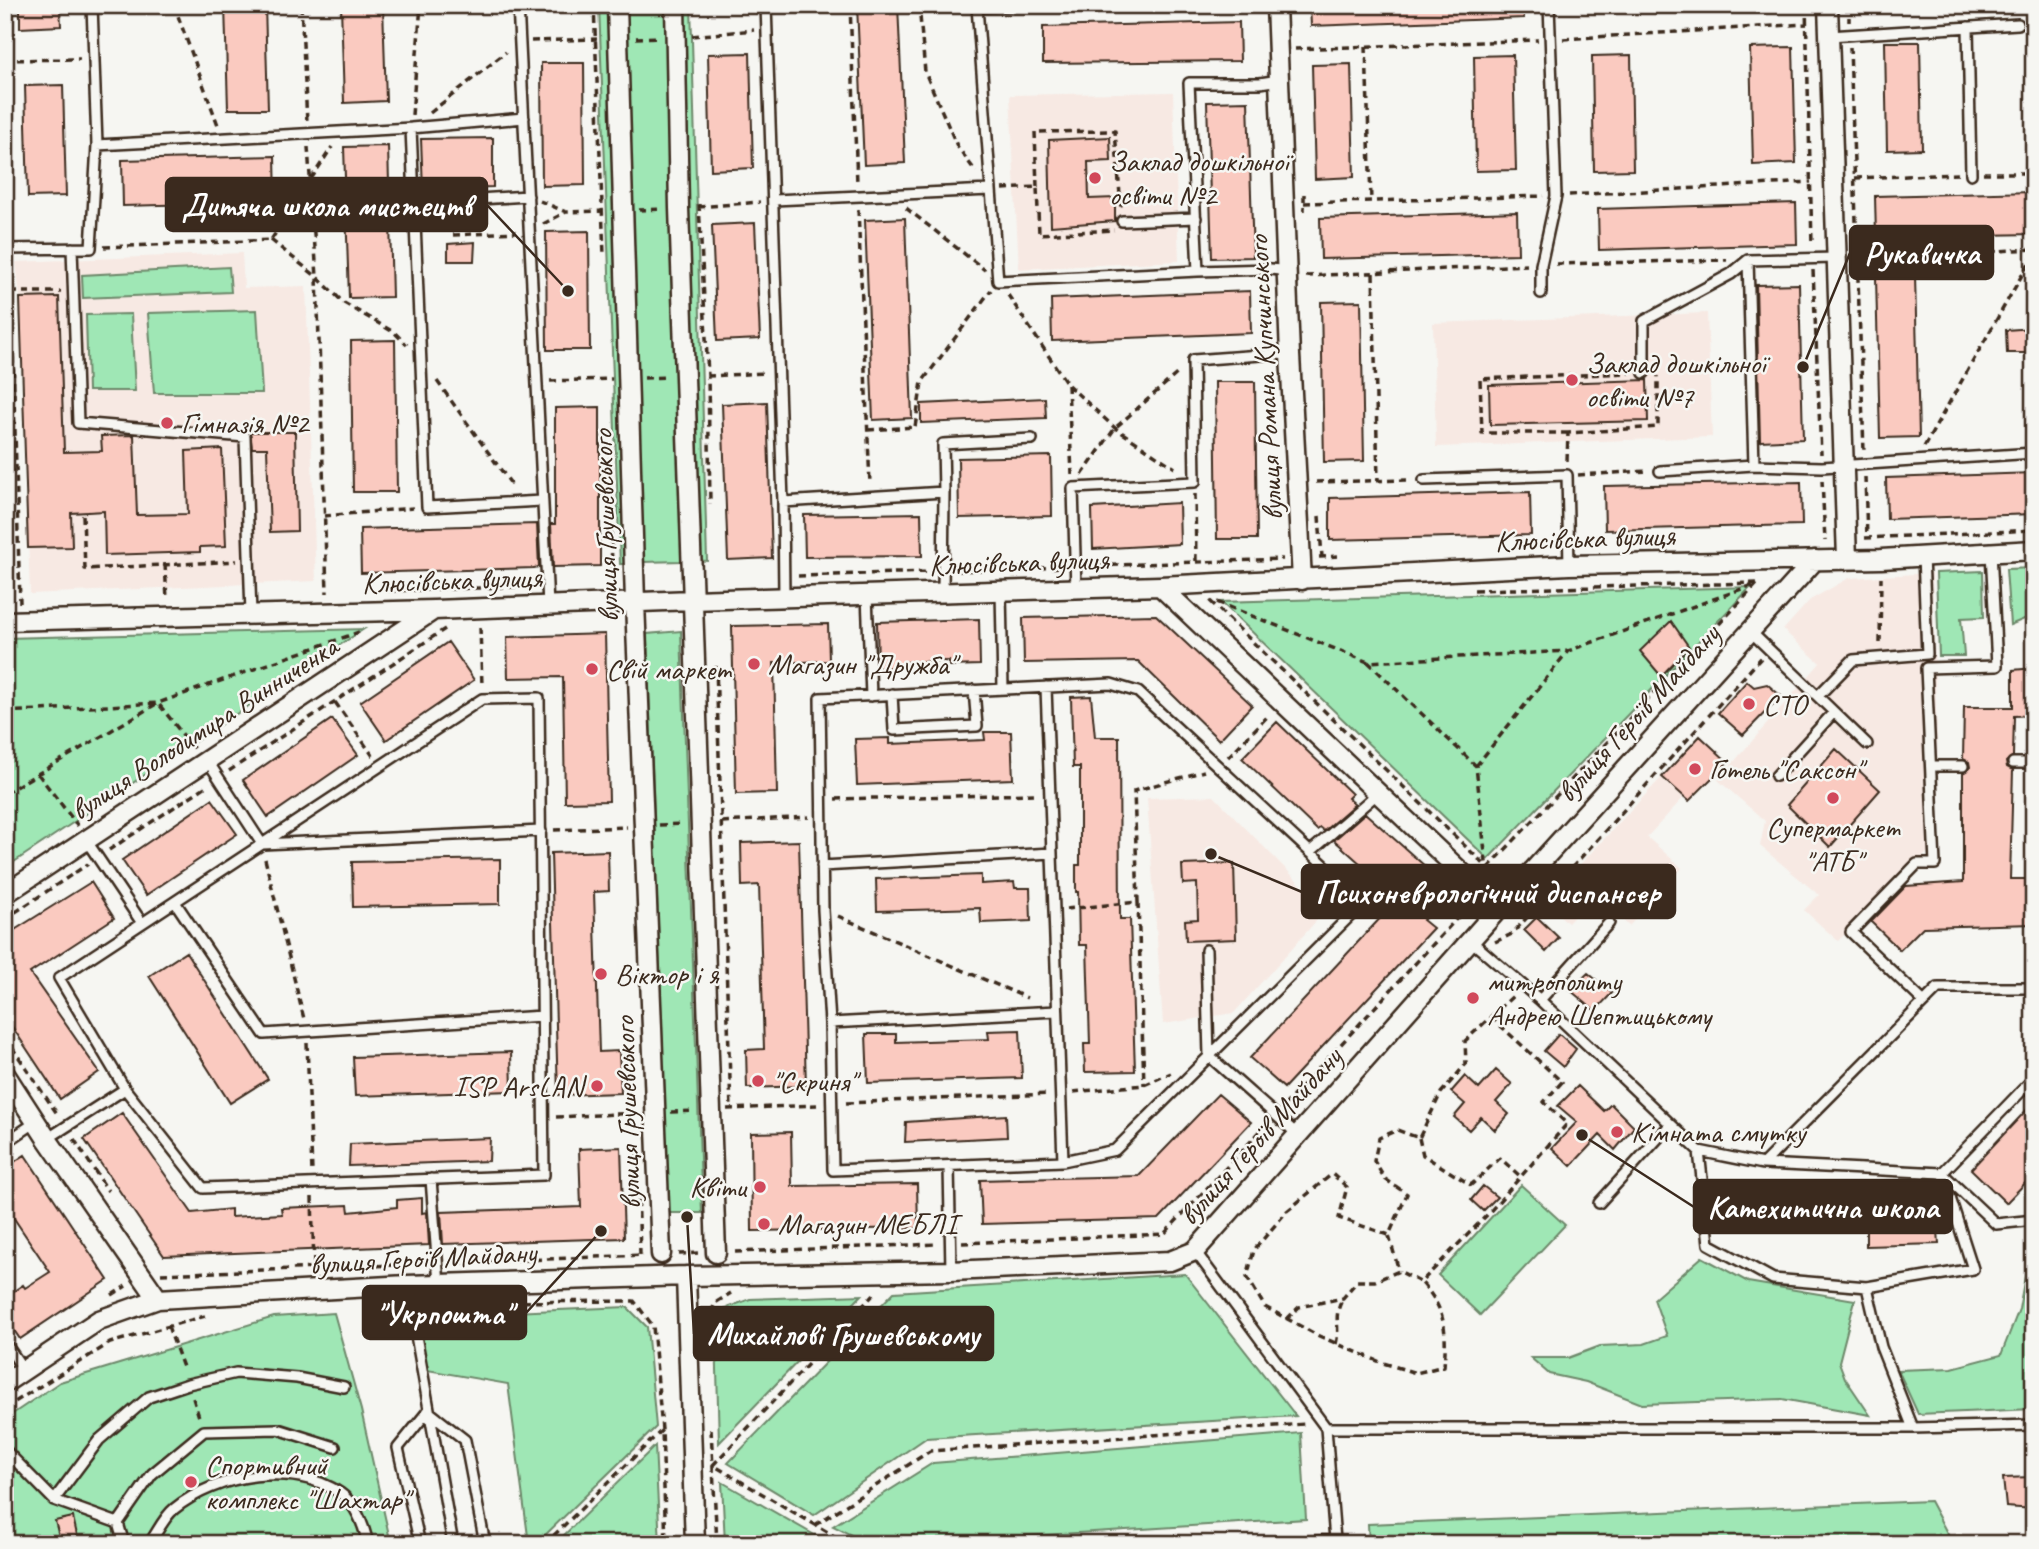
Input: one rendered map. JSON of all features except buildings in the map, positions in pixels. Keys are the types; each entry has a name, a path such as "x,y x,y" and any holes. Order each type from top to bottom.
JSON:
{"street":[{"name":"вулиця Грушевського","path":"617,5 635,602 661,1254"},
{"path":"675,5 685,37 679,208 716,1253"},
{"name":"вулиця Романа Купчинського","path":"1276,5 1302,580"},
{"path":"1828,5 1847,559"},
{"name":"Клюсівська вулиця","path":"9,613 251,614 434,610 1160,586 1569,565 1881,559 2034,550"},
{"name":"вулиця Героїв Майдану","path":"5,1383 99,1320 158,1299 439,1284 951,1271 1170,1261 1195,1251 1499,908 1815,560"},
{"path":"1160,586 1499,908"},
{"name":"вулиця Володимира Винниченка","path":"5,894 78,837 201,755 434,610"},
{"path":"5,1074 158,1299"},
{"path":"686,1276 695,1544"}],"lane":[{"path":"7,249 91,248 97,145 92,5"},
{"path":"519,5 548,605"},
{"path":"766,5 784,597"},
{"path":"1028,5 977,7 998,281 1198,271 1288,271"},
{"path":"1541,293 1541,265 1556,196 1549,5"},
{"path":"1829,36 2018,24"},
{"path":"1968,27 1971,174"},
{"path":"1198,271 1189,83 1260,83 1279,80"},
{"path":"97,145 411,128 524,118"},
{"path":"411,128 427,507 542,501"},
{"path":"774,201 990,190"},
{"path":"414,203 528,196"},
{"path":"1122,221 1196,218"},
{"path":"72,248 78,423 245,437 251,614"},
{"path":"1644,373 1644,321 1731,274 1748,260 1837,258"},
{"path":"1748,260 1754,465"},
{"path":"1076,589 1073,488 1195,482 1193,360 1290,355"},
{"path":"943,593 943,444 1032,439"},
{"path":"1660,471 1754,465 1844,466 2034,453"},
{"path":"1424,480 1567,475 1569,565"},
{"path":"783,502 944,492"},
{"path":"1924,1002 1851,932 1917,864 1935,864 1926,668 1997,666 1991,552"},
{"path":"1818,696 1853,660 1927,654 1923,556"},
{"path":"1001,591 1003,689"},
{"path":"867,595 871,696"},
{"path":"1750,631 1867,744"},
{"path":"1111,684 1138,692 1364,902 1115,1150 1063,1161 833,1170 830,1023 823,909 820,698 1003,689 1111,684"},
{"path":"1046,687 1063,1161"},
{"path":"892,694 894,730 977,726 974,690"},
{"path":"539,698 544,1175 203,1188 125,1089 60,978 380,766 482,699 539,698"},
{"path":"1776,776 1834,712"},
{"path":"201,755 262,844"},
{"path":"2013,763 2034,763"},
{"path":"1931,766 1963,766"},
{"path":"1310,852 1378,793"},
{"path":"262,844 541,831"},
{"path":"78,837 98,858 142,923"},
{"path":"822,866 1052,852"},
{"path":"175,902 264,1034 542,1016"},
{"path":"1540,1000 1609,923"},
{"path":"1471,941 1540,1000 1699,1152 1763,1164 1942,1173 1996,1224 2034,1220"},
{"path":"1206,950 1209,1056 1298,1135"},
{"path":"1763,1164 1938,988 2034,988"},
{"path":"830,1023 1057,1011"},
{"path":"1942,1173 2034,1078"},
{"path":"47,1139 125,1089"},
{"path":"5,1143 36,1122"},
{"path":"1599,1203 1670,1125"},
{"path":"1699,1152 1709,1244 1773,1279 1867,1287 1973,1269 1942,1173"},
{"path":"949,1166 951,1271"},
{"path":"431,1179 439,1284"},
{"path":"1195,1251 1325,1428 1335,1542 1282,1544"},
{"path":"407,1286 453,1544"},
{"path":"1867,1287 1881,1347 1913,1428"},
{"path":"5,1343 24,1370"},
{"path":"54,1500 99,1440 149,1397 188,1384 236,1373 297,1378 344,1387"},
{"path":"420,1544 398,1448 428,1411"},
{"path":"428,1411 465,1440 485,1544"},
{"path":"1325,1428 1913,1428 2034,1425"},
{"path":"118,1522 152,1474 204,1431 278,1429 335,1447"},
{"path":"5,1450 54,1500 118,1522"},
{"path":"149,1544 173,1510 215,1485 271,1476 303,1476 342,1494 362,1520 368,1544"},
{"path":"118,1522 124,1544"},
{"path":"5,1535 7,1544"}],"path":[{"path":"174,5 223,138"},
{"path":"301,5 317,277 327,593"},
{"path":"411,128 421,5"},
{"path":"594,5 604,263"},
{"path":"850,5 870,497"},
{"path":"919,5 925,72 957,146 990,190 1037,187"},
{"path":"1849,5 1867,538"},
{"path":"685,37 694,26"},
{"path":"411,128 520,41 685,37 766,28"},
{"path":"1366,46 1371,201"},
{"path":"5,60 94,59"},
{"path":"271,240 342,131"},
{"path":"1115,131 1122,221 1120,230 1040,234 1035,132 1115,131"},
{"path":"5,147 20,604 9,613"},
{"path":"1855,178 2034,173"},
{"path":"699,194 708,376 710,512"},
{"path":"528,196 566,212 774,201"},
{"path":"895,209 907,208 998,281 1068,385 1115,428 1195,482 1196,561"},
{"path":"858,212 870,211"},
{"path":"453,235 530,231 566,212"},
{"path":"91,248 271,240 344,303 395,334 421,358 523,501"},
{"path":"1837,258 2034,251"},
{"path":"1917,459 2034,251"},
{"path":"1373,273 1378,481"},
{"path":"867,430 915,427 922,382 998,281"},
{"path":"11,292 73,292"},
{"path":"1073,488 1115,428 1193,360"},
{"path":"608,367 609,380"},
{"path":"1658,372 1658,427 1568,433 1482,433 1480,379 1658,372"},
{"path":"537,382 778,373"},
{"path":"1068,385 1073,488"},
{"path":"1568,433 1567,475 1660,471"},
{"path":"610,434 612,583"},
{"path":"1316,482 1424,480"},
{"path":"324,516 427,507"},
{"path":"83,515 85,569 249,560"},
{"path":"1825,541 1847,537 2034,530"},
{"path":"1880,657 1881,537"},
{"path":"783,577 1349,556"},
{"path":"1744,560 1758,583"},
{"path":"165,564 167,599"},
{"path":"599,584 635,582"},
{"path":"1465,590 1758,583"},
{"path":"1368,662 1568,651 1758,583"},
{"path":"1488,868 1758,583"},
{"path":"382,591 547,585"},
{"path":"1205,597 1488,868"},
{"path":"1205,597 1218,597"},
{"path":"154,1263 162,1275 1164,1234 1482,892 1488,868 1476,766 1368,662 1205,597"},
{"path":"468,628 480,627 482,699"},
{"path":"5,919 446,628"},
{"path":"5,793 158,703 362,631"},
{"path":"1476,766 1568,651"},
{"path":"715,658 732,1122"},
{"path":"335,701 380,766"},
{"path":"1144,1084 1134,791 1218,766 1282,702"},
{"path":"158,703 201,755"},
{"path":"5,712 158,703"},
{"path":"38,774 80,828 78,837"},
{"path":"821,800 1050,794"},
{"path":"262,844 306,1031 314,1269"},
{"path":"1054,910 1138,902"},
{"path":"823,909 1057,1011"},
{"path":"1521,1177 1500,1158 1471,1185 1423,1155 1419,1138 1441,1093 1466,1063 1465,1041 1524,986"},
{"path":"1421,1282 1521,1177 1567,1124 1544,1102 1562,1082 1491,1017"},
{"path":"5,1037 110,1195"},
{"path":"543,1117 1060,1094 1144,1084 1177,1070"},
{"path":"1399,1271 1389,1235 1406,1194 1385,1179 1374,1161 1379,1138 1397,1130 1419,1138"},
{"path":"1336,1344 1339,1331 1336,1312 1357,1281 1375,1280 1399,1271 1421,1282 1434,1296 1447,1333 1444,1366 1416,1373 1336,1344 1265,1307 1247,1278 1254,1250 1287,1211 1332,1174 1347,1187 1339,1218 1389,1235"},
{"path":"713,1465 886,1282"},
{"path":"107,1297 131,1284"},
{"path":"706,1325 715,1303 733,1293"},
{"path":"1287,1319 1299,1307 1343,1298"},
{"path":"168,1326 204,1431"},
{"path":"815,1525 930,1451 1309,1423 1302,1413"},
{"path":"711,1423 717,1544"},
{"path":"545,1544 662,1430"},
{"path":"713,1465 848,1544"}],"shaded area":[{"name":"Заклад дошкільної освіти №2","path":"1173,92 1179,261 1019,269 1010,95"},
{"name":"Гімназія №2","path":"242,253 244,288 306,286 316,581 30,594 20,298 16,262"},
{"name":"Заклад дошкільної освіти №7","path":"1707,313 1712,437 1436,447 1433,323"},
{"path":"1932,573 1940,840 1838,941 1804,910 1819,895 1760,846 1765,821 1718,780 1820,663 1783,630 1810,600 1849,578"},
{"path":"1662,777 1684,797 1647,837 1682,868 1629,926 1595,895 1568,923 1545,902"},
{"path":"1214,796 1326,910 1234,1013 1163,1024 1147,798"}],"green space":[{"path":"599,5 612,5 630,564 620,564"},
{"path":"626,5 665,5 682,561 643,562"},
{"path":"681,5 691,5 707,561 695,560"},
{"path":"229,267 231,292 83,298 82,275"},
{"path":"257,310 262,393 154,393 148,313"},
{"path":"131,314 135,391 88,391 86,315"},
{"path":"2034,568 2034,615 2010,625 2006,569"},
{"path":"1983,571 1984,617 1961,618 1964,656 1939,656 1936,573"},
{"path":"1751,587 1488,859 1221,602"},
{"path":"364,629 5,868 5,638"},
{"path":"681,631 702,1213 669,1213 647,634"},
{"path":"1521,1185 1565,1225 1480,1315 1438,1275"},
{"path":"1702,1257 1748,1282 1855,1300 1839,1362 1845,1378 1870,1415 1782,1399 1642,1404 1586,1382 1549,1374 1531,1358 1568,1358 1600,1346 1644,1344 1667,1336 1654,1299"},
{"path":"2034,1269 2034,1409 1918,1414 1898,1370 1952,1368 2001,1355 2019,1309 2026,1271"},
{"path":"1185,1274 1296,1416 926,1438 814,1515 728,1463 894,1292"},
{"path":"862,1295 719,1443 716,1332 721,1310 750,1299"},
{"path":"627,1307 647,1327 656,1427 536,1544 529,1544 508,1384 427,1370 417,1316"},
{"name":"Спортивний комплекс \"Шахтар\"","path":"334,1313 361,1410 391,1544 5,1544 5,1419 60,1382 274,1317"},
{"path":"1301,1433 1306,1519 900,1544 869,1544 833,1526 933,1463"},
{"path":"655,1446 660,1544 555,1544"},
{"path":"722,1482 830,1544 725,1544"},
{"path":"1930,1501 1953,1544 1369,1544 1368,1524"}],"place":[{"name":"Заклад дошкільної освіти №2","path":"1095,178"},
{"name":"Дитяча школа мистецтв","path":"568,291"},
{"name":"Рукавичка","path":"1803,367"},
{"name":"Заклад дошкільної освіти №7","path":"1572,380"},
{"name":"Гімназія №2","path":"167,423"},
{"name":"Магазин \"Дружба\"","path":"754,664"},
{"name":"Свiй маркет","path":"592,669"},
{"name":"СТО","path":"1749,704"},
{"name":"Готель \"Саксон\"","path":"1695,769"},
{"name":"Супермаркет \"АТБ\"","path":"1833,798"},
{"name":"Психоневрологічний диспансер","path":"1211,854"},
{"name":"Віктор і я","path":"601,974"},
{"name":"митрополиту Андрею Шептицькому","path":"1473,998"},
{"name":"\"Скриня\"","path":"758,1081"},
{"name":"ISP ArsLAN","path":"597,1086"},
{"name":"Кімната смутку","path":"1617,1132"},
{"name":"Катехитична школа","path":"1582,1135"},
{"name":"Квіти","path":"760,1187"},
{"name":"Михайлові Грушевському","path":"687,1217"},
{"name":"Магазин МЕБЛІ","path":"764,1224"},
{"name":"\"Укрпошта\"","path":"601,1231"},
{"name":"Спортивний комплекс \"Шахтар\"","path":"191,1482"}]}
